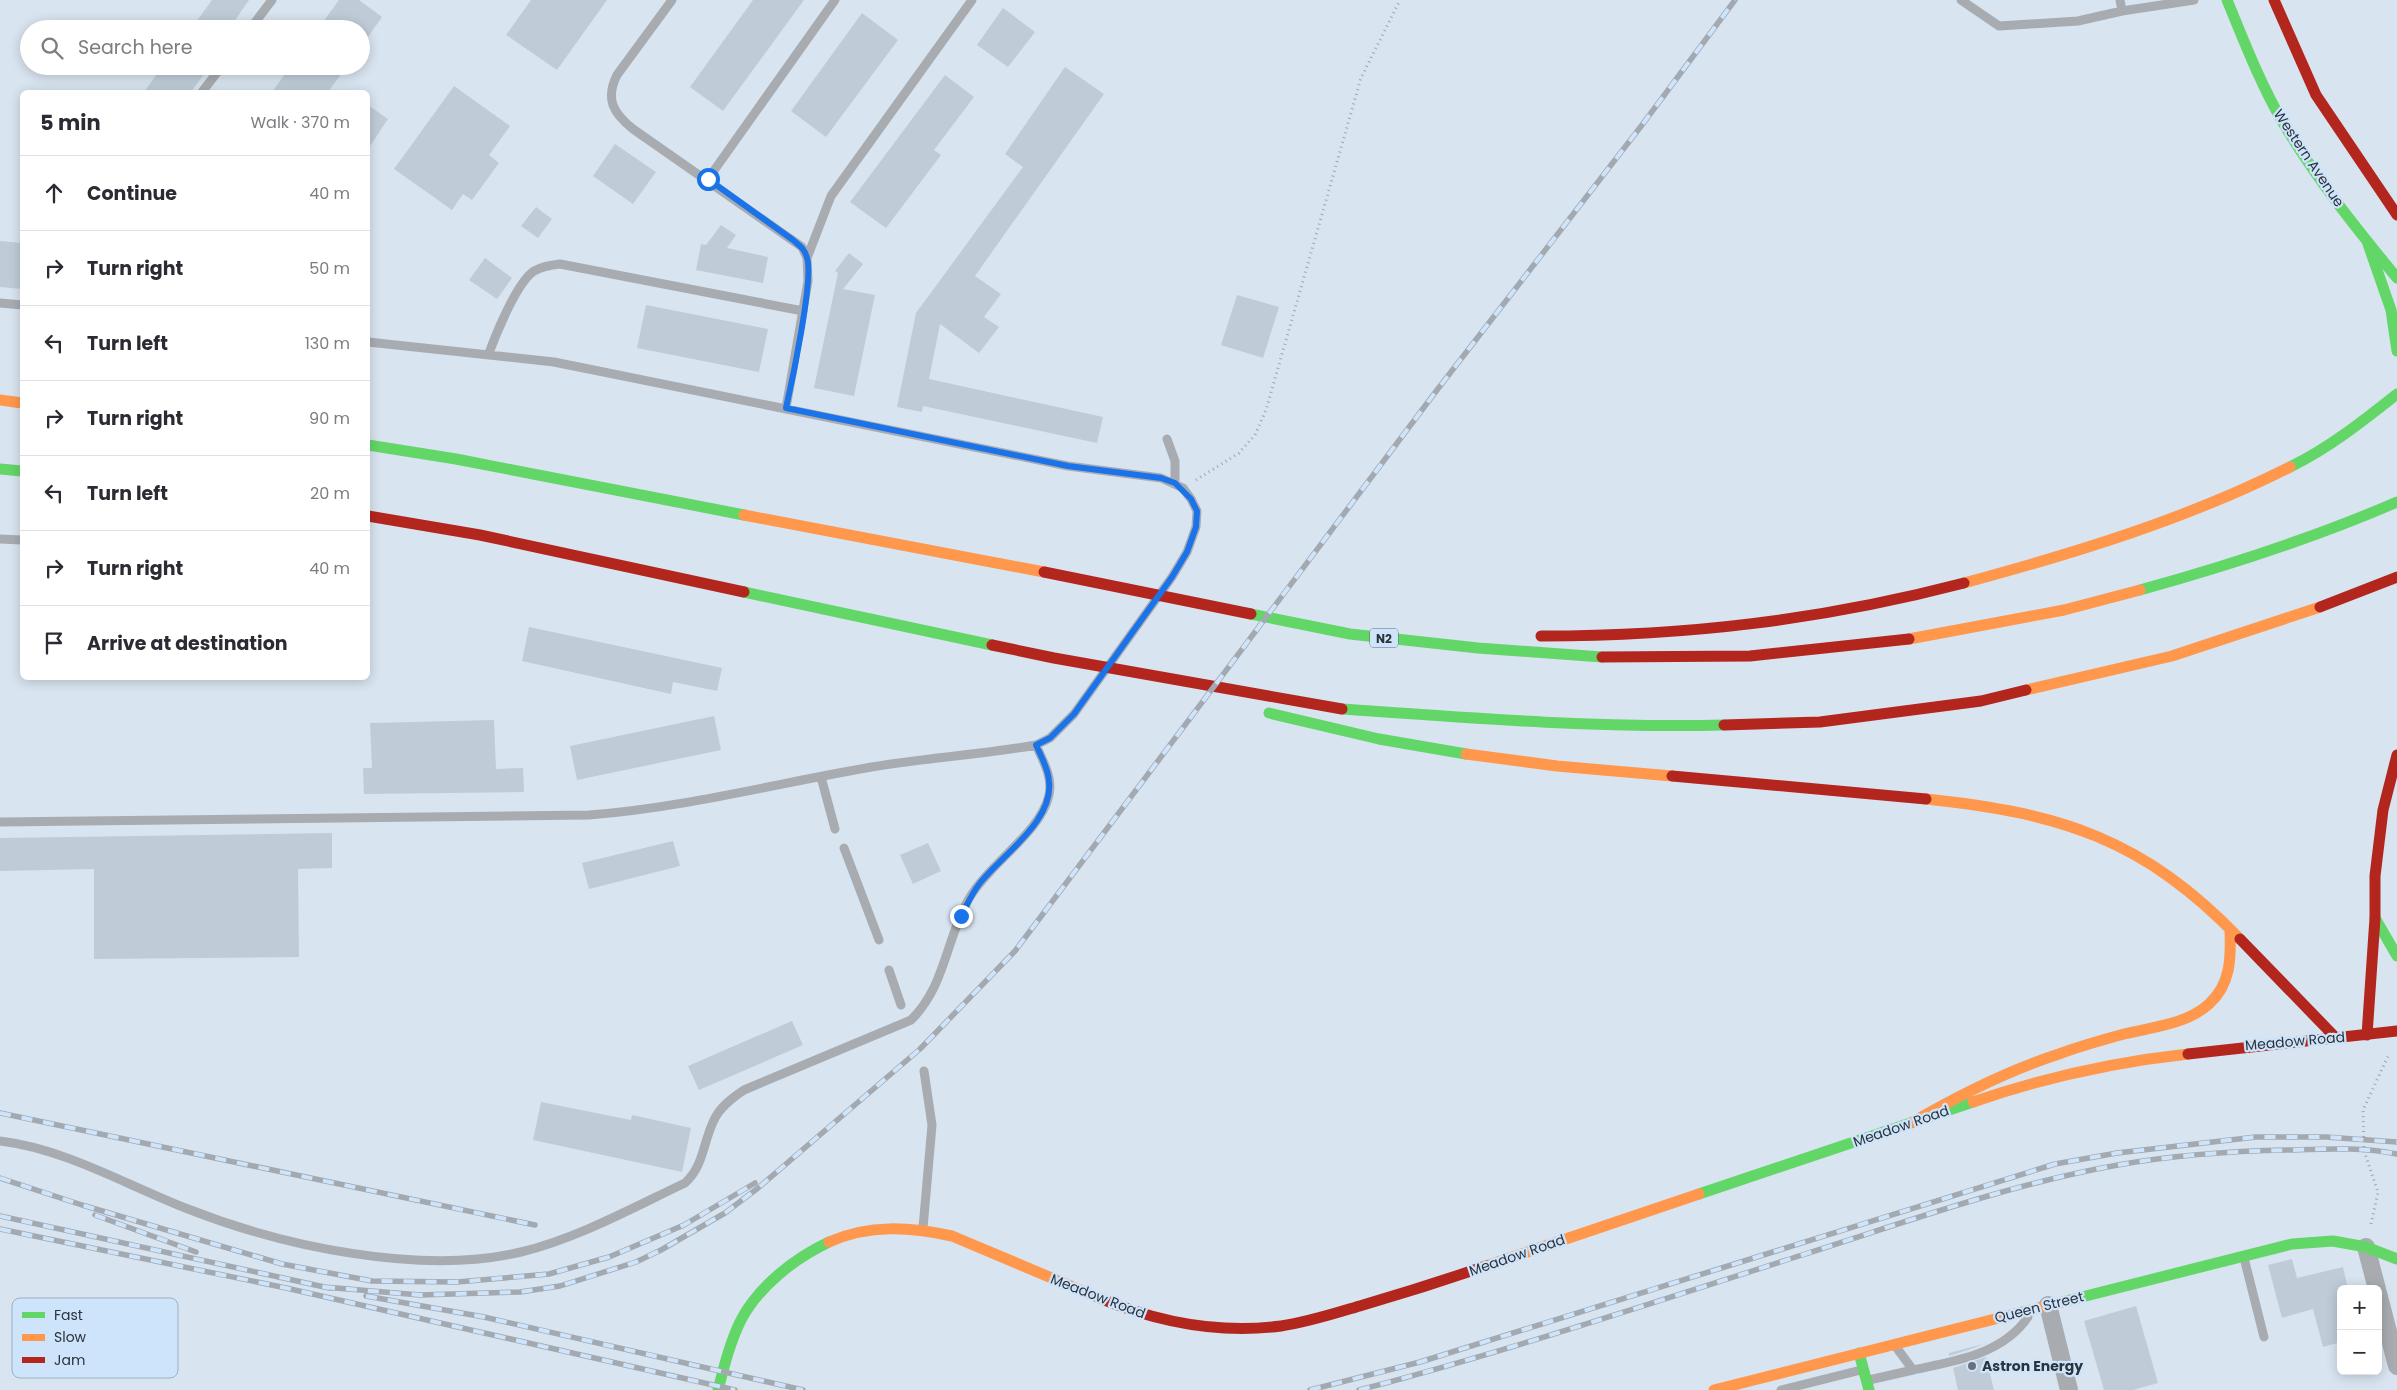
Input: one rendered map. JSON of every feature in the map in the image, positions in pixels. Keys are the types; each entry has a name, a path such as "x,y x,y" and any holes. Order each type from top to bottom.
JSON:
{"main road":[{"name":"Western Avenue","path":"2228,0 2253,62 2282,121 2368,244 2397,278"},
{"path":"2274,0 2291,43 2316,96 2397,215"},
{"path":"2368,244 2389,298 2396,328 2397,351"},
{"path":"1533,636 1621,636 1738,626 1860,607 2023,568 2138,531 2246,489 2331,445 2394,398 2394,382"},
{"path":"0,400 20,402"},
{"name":"N2","path":"370,445 456,459 1089,581 1350,634 1478,648 1605,657 1750,656 1922,638 2064,610 2187,577 2336,528 2397,502"},
{"path":"0,469 20,471"},
{"path":"370,516 480,535 1054,658 1333,708 1647,728 1820,722 1981,701 2172,656 2333,603 2397,577"},
{"path":"1089,581 1334,620 1372,624"},
{"path":"1054,658 1205,696"},
{"path":"1261,711 1399,743 1490,758 1610,771 1898,796 1995,807 2073,826 2125,848 2174,879 2230,930 2296,1001 2335,1038"},
{"path":"2367,1035 2375,918 2375,876 2383,810 2397,755"},
{"path":"2375,918 2390,947 2397,956"},
{"path":"1911,1122 1960,1094 2062,1052 2173,1022 2199,1011 2217,996 2229,976 2231,954 2230,930"},
{"name":"Meadow Road","path":"718,1390 727,1355 741,1320 763,1288 797,1260 834,1239 865,1230 895,1227 923,1229 952,1236 1125,1310 1182,1324 1230,1329 1282,1326 1330,1315 1427,1286 1911,1122 1984,1098 2056,1078 2150,1058 2397,1031"},
{"name":"Queen Street","path":"1718,1390 2292,1244 2334,1241 2366,1247 2397,1259"},
{"path":"1860,1353 1868,1386"}],"street":[{"path":"2366,1247 2376,1285"},
{"path":"2041,1307 2069,1390"},
{"path":"2382,1308 2397,1366"}],"lane":[{"path":"257,20 272,0"},
{"path":"672,0 617,75 611,87 611,99 614,110 622,120 793,240 802,248 807,258"},
{"path":"708,179 835,0"},
{"path":"786,408 808,281 807,258 831,196 972,0"},
{"path":"1961,0 1998,26 2078,21 2122,11 2194,0"},
{"path":"2120,0 2122,11"},
{"path":"204,90 215,75"},
{"path":"489,353 506,314 524,282 532,272 544,266 560,264 803,312"},
{"path":"0,303 20,306"},
{"path":"0,822 566,816 631,812 867,768 1036,745 1050,738 1074,714 1172,577 1187,552 1196,527 1197,511 1191,499 1179,486 1161,478 1068,466 554,362 489,353 370,342"},
{"path":"1167,439 1176,462 1179,486"},
{"path":"0,539 20,540"},
{"path":"0,1141 29,1145 189,1210 242,1227 318,1247 398,1258 442,1261 520,1252 560,1240 685,1184 695,1174 714,1120 722,1108 744,1090 911,1020 924,1007 936,986 970,898 1003,856 1036,824 1044,808 1049,795 1050,781 1047,769 1036,745"},
{"path":"821,777 835,829"},
{"path":"844,848 879,940"},
{"path":"889,970 902,1005"},
{"path":"923,1229 932,1135 930,1104 924,1070"},
{"path":"2243,1256 2264,1338"},
{"path":"1868,1386 1912,1370 1978,1354 1994,1346 2015,1331 2041,1307"},
{"path":"1894,1344 1912,1370"},
{"path":"1781,1390 1864,1369"}],"path":[{"path":"1179,486 1239,453 1255,435 1266,410 1361,78 1400,0"},
{"path":"2366,1247 2378,1192 2364,1151 2363,1110 2393,1047"}],"building":[{"path":"212,0 249,0 235,20 198,20"},
{"path":"339,0 359,0 382,17 370,34 370,20 325,20"},
{"path":"531,0 607,0 557,70 506,35"},
{"path":"753,0 804,0 723,111 690,87"},
{"path":"1003,8 1035,32 1008,67 977,45"},
{"path":"862,13 898,40 826,137 791,111"},
{"path":"1065,67 1104,94 975,276 1001,294 984,317 999,327 979,353 940,324 929,379 1103,417 1097,443 923,406 922,412 897,407 916,313 1023,167 1005,154"},
{"path":"156,75 203,75 192,90 145,90"},
{"path":"284,75 340,75 329,90 273,90"},
{"path":"945,75 974,97 934,150 941,155 886,228 850,202"},
{"path":"454,86 510,126 489,155 499,163 472,200 463,194 452,210 394,169"},
{"path":"370,106 388,119 370,146"},
{"path":"615,144 656,172 633,204 593,176"},
{"path":"536,207 552,219 538,238 521,226"},
{"path":"721,225 736,235 727,248 768,257 763,283 696,270 701,244 706,245"},
{"path":"0,241 20,243 20,289 0,287"},
{"path":"849,253 863,264 843,289 875,295 854,396 814,388 838,273 835,271"},
{"path":"485,258 512,278 497,299 469,280"},
{"path":"1237,295 1279,307 1263,358 1221,345"},
{"path":"646,305 768,329 759,372 637,348"},
{"path":"529,627 722,668 717,691 673,682 671,694 522,661"},
{"path":"714,716 721,750 577,780 570,746"},
{"path":"494,720 496,769 523,768 524,792 364,794 363,768 372,768 370,723"},
{"path":"332,833 332,868 298,869 299,957 94,959 94,869 0,871 0,838"},
{"path":"673,841 680,866 589,889 582,863"},
{"path":"928,843 941,871 913,884 900,855"},
{"path":"792,1021 803,1045 699,1090 688,1066"},
{"path":"541,1102 631,1120 632,1115 691,1128 682,1172 533,1140"},
{"path":"2292,1259 2297,1278 2343,1267 2347,1285 2337,1285 2337,1343 2323,1347 2313,1309 2282,1318 2268,1265"},
{"path":"2136,1306 2158,1383 2133,1390 2104,1390 2084,1321"},
{"path":"1983,1344 1974,1348 1949,1356 1949,1353"},
{"path":"1986,1357 1994,1390 1958,1390 1953,1368"}],"railway":[{"path":"324,1287 420,1295 520,1292 560,1286 636,1262 661,1250 725,1213 758,1188 920,1049 1015,951 1437,390 1642,125 1735,0"},
{"path":"0,1113 535,1225"},
{"path":"1310,1390 1420,1362 2055,1164 2117,1153 2256,1137 2326,1137 2397,1142"},
{"path":"1359,1390 1581,1325 1958,1205 2038,1182 2118,1165 2182,1156 2343,1149 2397,1154"},
{"path":"0,1178 82,1205 282,1264 372,1281 457,1282 549,1274 609,1257 684,1225 755,1183"},
{"path":"95,1215 196,1252"},
{"path":"0,1216 329,1288"},
{"path":"0,1229 286,1288 735,1390"},
{"path":"366,1296 484,1317 803,1390"}],"traffic: fast":[{"path":"2227,0 2259,77 2282,121 2322,182 2397,278"},
{"path":"2368,244 2391,310 2397,351"},
{"path":"2290,467 2332,443 2397,394"},
{"path":"370,445 456,459 744,515"},
{"path":"0,469 20,471"},
{"path":"2140,590 2270,550 2334,528 2397,502"},
{"path":"744,592 992,645"},
{"path":"1251,614 1350,634 1478,648 1602,657"},
{"path":"1342,709 1581,724 1724,725"},
{"path":"1269,713 1379,739 1466,754"},
{"path":"2375,918 2397,956"},
{"path":"1699,1194 1973,1102"},
{"path":"2066,1301 2292,1244 2333,1241 2366,1247 2397,1259"},
{"path":"718,1390 734,1337 741,1320 749,1308 779,1274 803,1256 829,1242"},
{"path":"1859,1353 1869,1390"}],"traffic: slow":[{"path":"0,400 20,403"},
{"path":"1964,583 2047,560 2171,519 2251,486 2290,467"},
{"path":"744,515 1044,572"},
{"path":"1909,639 2064,610 2140,590"},
{"path":"2026,690 2172,656 2320,607"},
{"path":"1466,754 1557,766 1672,776"},
{"path":"1926,799 2019,813 2059,823 2098,837 2134,854 2169,877 2204,905 2240,939"},
{"path":"1911,1123 1965,1093 2020,1068 2091,1043 2158,1027 2200,1011 2216,996 2226,979 2230,960 2230,930"},
{"path":"1973,1102 2052,1078 2106,1066 2188,1054"},
{"path":"1486,1266 1699,1194"},
{"path":"829,1242 859,1232 890,1229 905,1229 952,1236 1099,1298"},
{"path":"1714,1390 2066,1301"}],"traffic: jam":[{"path":"2274,0 2316,95 2397,215"},
{"path":"370,516 480,535 744,592"},
{"path":"1044,572 1251,614"},
{"path":"2320,607 2397,577"},
{"path":"1541,636 1649,633 1754,623 1859,607 1964,583"},
{"path":"1602,657 1750,656 1909,639"},
{"path":"992,645 1054,658 1342,709"},
{"path":"1724,725 1820,722 1981,701 2026,690"},
{"path":"2367,1035 2375,918 2375,876 2383,810 2397,755"},
{"path":"1672,776 1926,799"},
{"path":"2240,939 2335,1037"},
{"path":"2188,1054 2397,1031"},
{"path":"1099,1298 1166,1320 1211,1327 1258,1328 1281,1326 1322,1317 1486,1266"}],"place":[{"name":"Astron Energy","path":"1972,1366"}],"route":[{"path":"708,179 793,240 802,248 807,258 809,268 808,281 786,408 1068,466 1161,478 1183,488 1197,511 1196,527 1187,552 1172,577 1074,714 1050,738 1036,745 1047,769 1050,781 1049,795 1044,808 1036,824 1003,856 980,884 961,916"}]}
